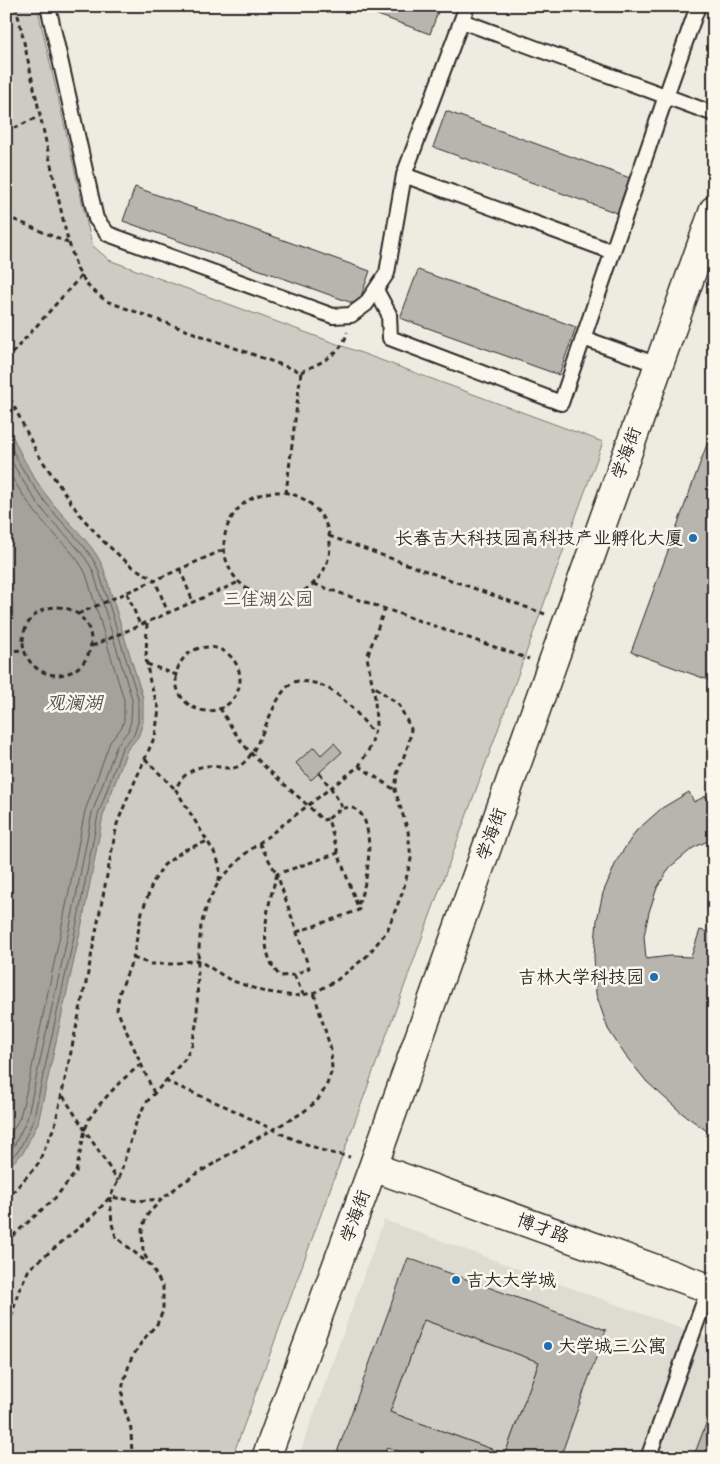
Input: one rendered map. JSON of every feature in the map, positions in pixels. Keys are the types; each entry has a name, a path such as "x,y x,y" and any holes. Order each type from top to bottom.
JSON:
{"street":[{"name":"学海街","path":"266,1458 361,1162 550,667 714,210"},
{"name":"博才路","path":"361,1162 711,1289"}],"lane":[{"path":"48,6 96,219 108,234 333,316 351,314 366,304 387,273 404,175 467,6"},
{"path":"376,290 390,314 390,338 561,403 698,6"},
{"path":"462,21 714,114"},
{"path":"404,175 613,252"},
{"path":"583,338 658,365"},
{"path":"648,1458 711,1289"}],"path":[{"path":"6,132 40,116"},
{"path":"6,216 69,244"},
{"path":"6,360 81,276"},
{"path":"301,372 331,358 346,340 351,314"},
{"path":"6,390 37,453 79,514 103,541 131,566 155,580 168,613"},
{"path":"280,492 306,501 317,510 325,522 330,550 326,564 314,584 297,594 284,598 269,598 256,594 239,582 227,564 224,550 227,525 243,504 254,497 280,492"},
{"path":"329,536 566,621"},
{"path":"78,614 224,550"},
{"path":"180,569 193,602"},
{"path":"92,646 239,582"},
{"path":"314,584 550,667"},
{"path":"127,592 140,625"},
{"path":"56,607 68,609 78,614 86,623 91,634 92,646 88,657 81,667 73,672 54,676 36,668 29,661 24,650 24,632 28,622 44,610 56,607"},
{"path":"6,1352 8,1331 18,1292 29,1269 92,1218 110,1198 118,1181 137,1120 145,1104 185,1059 192,1045 197,1020 198,960 201,925 208,902 219,881 245,854 359,766 371,746 376,725 376,698 367,657 385,608"},
{"path":"6,1200 38,1164 55,1125 88,978 117,824 155,736 159,709 147,664 147,622"},
{"path":"210,647 228,653 239,669 239,688 235,696 220,708 204,710 189,704 182,696 178,686 177,675 179,666 184,658 201,648 210,647"},
{"path":"6,651 24,650"},
{"path":"147,664 177,675"},
{"path":"176,790 178,781 190,771 206,766 224,768 240,765 251,753 265,728 277,700 287,686 298,681 315,683 333,692 354,709 374,734"},
{"path":"133,958 152,964 171,964 198,960 230,980 262,991 294,996 314,993 337,980 367,956 387,931 403,891 411,859 408,831 395,790 397,774 409,743 411,729 399,705 373,685"},
{"path":"220,708 231,728 251,753 322,820 328,819 338,809 351,808 360,812 367,824 369,850 366,882 357,906"},
{"path":"145,758 176,790 208,841 220,866 219,881"},
{"path":"359,766 395,790"},
{"path":"319,773 331,788 343,809"},
{"path":"297,932 359,910 328,819"},
{"path":"154,1093 117,1010 119,994 133,958 142,912 153,882 164,865 184,850 208,841"},
{"path":"259,843 277,874 309,968 294,975 280,976 272,968 267,946 266,918 277,874"},
{"path":"277,874 338,853"},
{"path":"294,975 303,994"},
{"path":"132,1458 131,1429 122,1401 123,1384 131,1359 143,1340 157,1324 163,1312 162,1287 154,1268 143,1252 142,1228 148,1214 162,1199 206,1167 274,1130 302,1113 317,1101 326,1087 332,1070 331,1050 314,993"},
{"path":"6,1242 55,1198 76,1172 89,1118 120,1082 142,1064"},
{"path":"165,1081 304,1143 361,1162"},
{"path":"62,1095 118,1181"},
{"path":"110,1198 162,1199"},
{"path":"110,1198 112,1224 116,1237 154,1268"}],"shaded area":[{"name":"吉大大学城","path":"384,1220 714,1340 714,1458 298,1458"}],"green space":[{"name":"三佳湖公园","path":"6,6 37,6 92,245 109,260 603,442 232,1458 6,1458"},
{"path":"424,1320 539,1362 505,1454 390,1412"}],"water":[{"name":"观澜湖","path":"6,420 22,457 36,480 51,502 89,545 103,567 143,698 143,723 138,737 127,750 103,816 83,919 38,1123 23,1153 6,1169"}],"building":[{"path":"353,6 440,6 430,34"},
{"path":"446,111 630,178 617,213 433,147"},
{"path":"135,187 370,271 358,305 123,221"},
{"path":"418,270 576,327 559,375 400,318"},
{"name":"长春吉大科技园高科技产业孵化大厦","path":"714,425 714,682 631,652"},
{"path":"334,743 342,752 311,780 296,763 314,747 321,755"},
{"name":"吉林大学科技园","path":"689,792 694,802 706,796 714,813 714,838 693,848 670,867 657,888 644,936 646,959 670,956 691,957 700,930 714,934 714,1136 683,1114 647,1082 625,1055 608,1029 596,994 594,956 597,920 603,893 617,860 636,831 662,808"},
{"name":"大学城三公寓","path":"408,1258 606,1330 560,1458 416,1458 387,1447 383,1458 335,1458","holes":["424,1320 539,1362 505,1454 390,1412"]},
{"path":"714,1403 714,1458 693,1458"}],"place":[{"name":"长春吉大科技园高科技产业孵化大厦","path":"693,538"},
{"name":"吉林大学科技园","path":"654,977"},
{"name":"吉大大学城","path":"456,1280"},
{"name":"大学城三公寓","path":"548,1346"}]}
